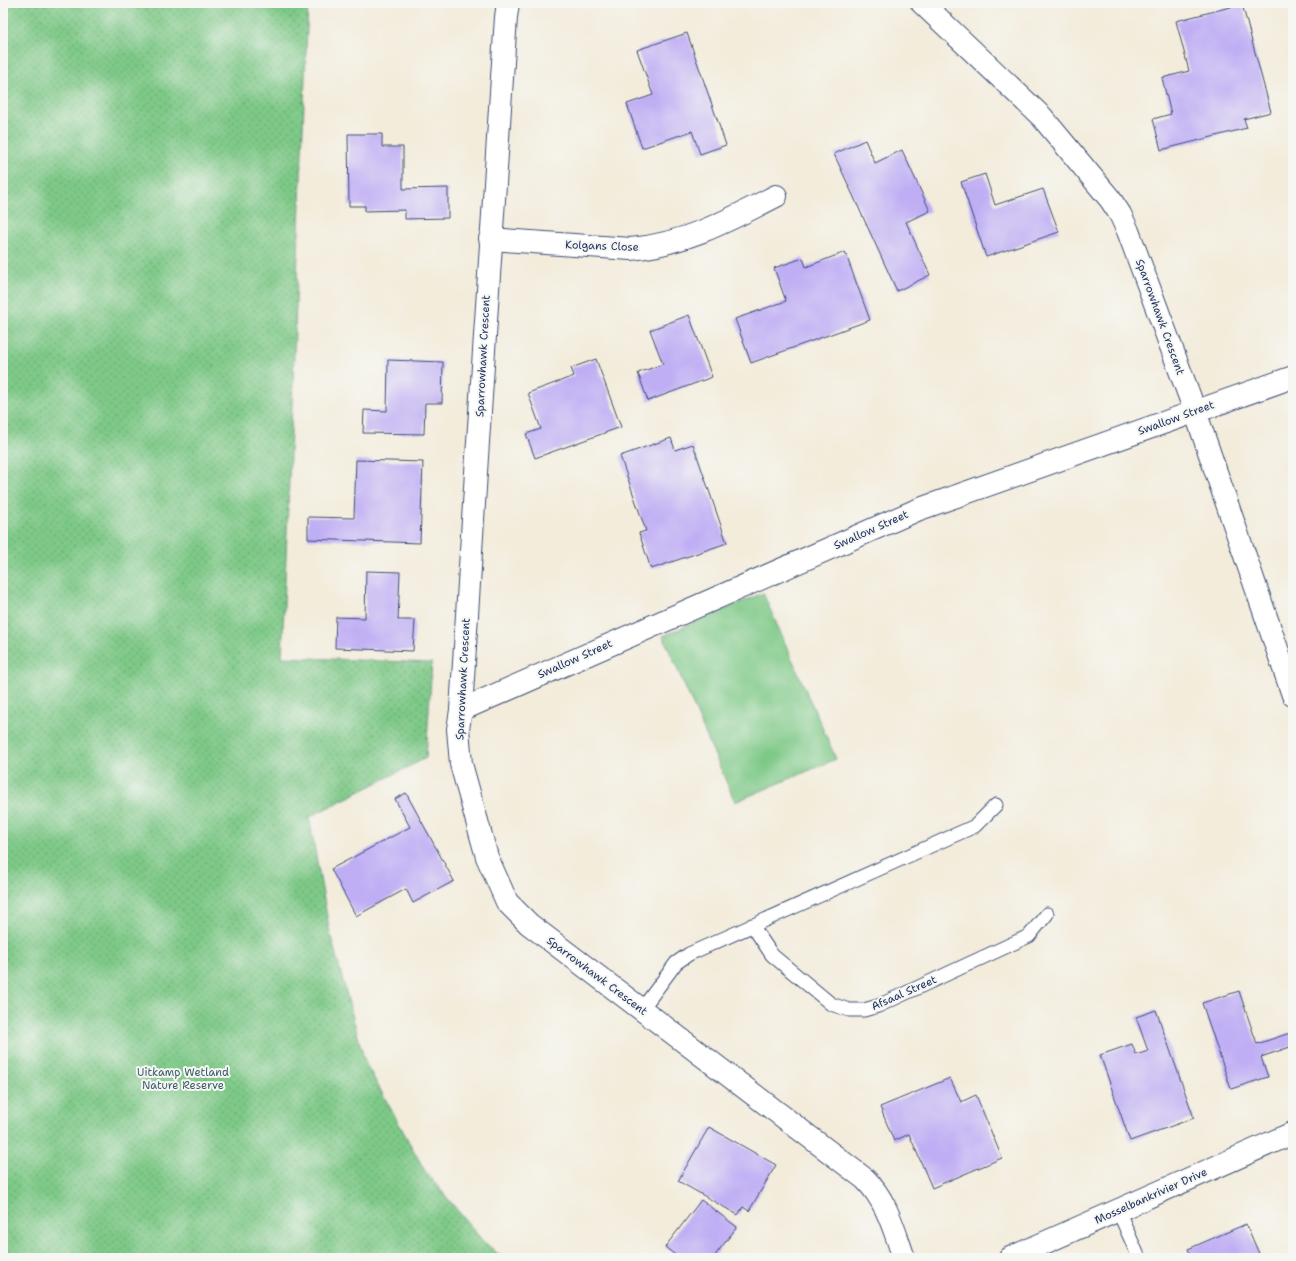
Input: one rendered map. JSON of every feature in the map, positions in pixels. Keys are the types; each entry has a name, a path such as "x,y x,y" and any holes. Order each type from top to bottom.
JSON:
{"street":[{"name":"Sparrowhawk Crescent","path":"508,3 490,239 461,710 458,729 461,764 487,857 507,902 528,924 642,1008 875,1188 887,1211 904,1258"},
{"name":"Sparrowhawk Crescent","path":"922,3 1042,117 1110,199 1120,214 1128,231 1194,411 1293,695"},
{"name":"Kolgans Close","path":"490,239 631,249 647,248 663,245 692,236 723,223 776,196"},
{"name":"Swallow Street","path":"461,710 917,510 1293,377"},
{"name":"Mosselbankrivier Drive","path":"1010,1258 1293,1133"}],"lane":[{"path":"642,1008 676,963 688,954 975,826 996,805"},
{"name":"Afsaal Street","path":"752,925 772,955 831,1004 849,1010 864,1010 878,1006 1029,936 1047,914"},
{"path":"1118,1210 1139,1258"}],"green space":[{"name":"Uitkamp Wetland Nature Reserve","path":"3,3 308,3 282,657 432,663 426,758 309,817 330,933 365,1062 425,1171 482,1240 503,1258 3,1258"},
{"path":"763,593 836,759 735,802 663,636"}],"building":[{"path":"1242,4 1271,112 1244,119 1247,128 1161,150 1153,119 1171,114 1162,78 1189,71 1176,21"},
{"path":"687,33 726,145 700,154 692,131 642,148 627,104 653,95 637,50"},
{"path":"348,134 382,134 382,147 403,147 403,189 448,188 448,218 405,219 405,210 365,211 365,206 349,206"},
{"path":"865,140 875,163 902,150 930,211 906,222 930,275 897,291 834,154"},
{"path":"985,174 995,205 1043,189 1059,232 986,257 961,182"},
{"path":"845,252 870,320 751,363 735,319 786,301 774,268 803,258 806,267"},
{"path":"689,315 712,377 648,401 638,373 663,364 650,330"},
{"path":"596,359 621,427 535,458 526,434 541,429 528,393 574,376 571,368"},
{"path":"388,360 443,362 442,403 425,403 424,434 363,433 364,410 387,411"},
{"path":"671,438 675,450 693,444 727,543 651,569 639,533 646,531 620,456"},
{"path":"356,460 423,462 420,543 308,539 308,517 354,518"},
{"path":"366,571 400,572 398,620 415,620 413,651 335,648 336,617 365,618"},
{"path":"406,793 454,881 413,903 406,889 356,916 331,869 410,827 395,799"},
{"path":"1239,991 1257,1044 1290,1033 1293,1040 1293,1046 1261,1057 1268,1077 1231,1089 1202,1003"},
{"path":"1156,1010 1194,1118 1130,1141 1100,1055 1132,1044 1136,1055 1148,1051 1136,1017"},
{"path":"950,1078 961,1102 976,1095 1002,1158 932,1188 909,1134 894,1141 880,1107"},
{"path":"709,1127 776,1165 749,1211 743,1207 738,1215 678,1181"},
{"path":"701,1200 737,1227 713,1258 679,1258 665,1247"},
{"path":"1246,1224 1261,1258 1192,1258 1188,1249"}]}
